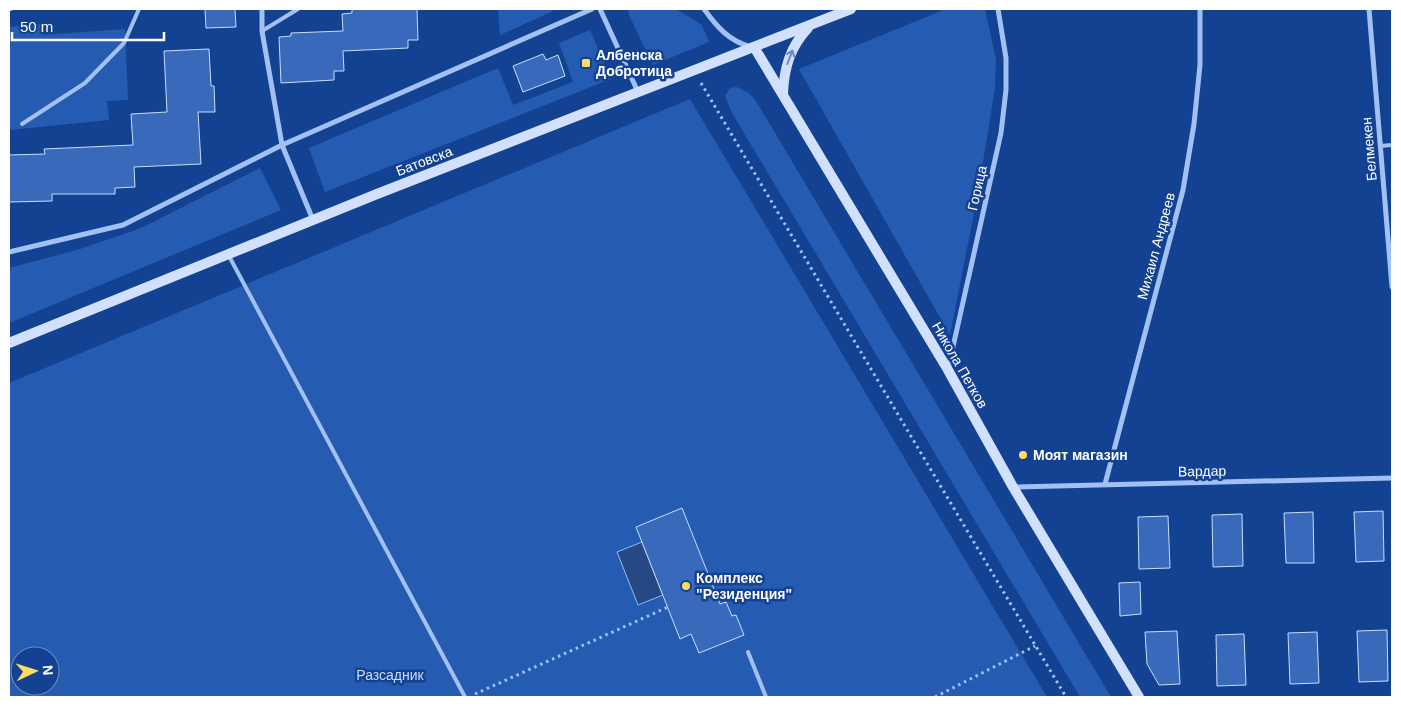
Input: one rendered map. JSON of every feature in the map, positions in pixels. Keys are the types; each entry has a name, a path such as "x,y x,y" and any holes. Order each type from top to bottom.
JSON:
{"street":[{"path":"262,9 262,31 282,145 313,220"},
{"path":"9,252 123,225 282,145 592,9"},
{"path":"600,9 638,92"},
{"path":"704,9 714,23 732,40 754,47"},
{"name":"Батовска","path":"9,343 313,220 851,9"},
{"name":"Горица","path":"948,370 1001,133 1006,90 1006,58 998,9"},
{"name":"Михаил Андреев","path":"1105,484 1183,190 1194,124 1200,66 1200,9"},
{"name":"Белмекен","path":"1369,9 1380,146 1391,245 1392,287"},
{"path":"783,95 784,76 789,56 798,39 811,25"},
{"name":"Никола Петков","path":"754,47 948,370 1013,487 1139,697"},
{"name":"Вардар","path":"1013,487 1392,478"}],"lane":[{"path":"22,124 85,83 124,44 139,9"},
{"path":"262,31 298,9"},
{"path":"1380,146 1392,145"},
{"path":"228,254 466,697"},
{"path":"748,652 766,697"}],"path":[{"path":"694,70 1066,697"},
{"path":"466,697 668,607"},
{"path":"935,697 1035,646"}],"green space":[{"path":"498,9 551,9 553,11 500,35"},
{"path":"628,9 676,9 702,25 709,42 653,65 629,15"},
{"path":"946,9 985,9 996,60 995,88 978,193 950,335 799,69"},
{"path":"40,24 43,35 125,29 128,100 107,101 109,120 9,130 9,27"},
{"path":"590,30 611,79 325,192 309,148 498,68 513,105 573,82 559,43"},
{"path":"737,87 749,93 756,101 1111,697 1080,697 731,111 725,96 730,88"},
{"name":"Разсадник","path":"690,99 1047,697 9,697 9,383"},
{"path":"260,168 281,210 9,323 9,268 77,250 141,228"}],"shaded area":[{"path":"642,542 663,595 638,605 617,552"}],"building":[{"path":"205,9 235,9 236,27 206,28"},
{"path":"352,9 417,9 418,40 408,40 408,48 343,51 344,71 334,71 334,80 281,83 279,37 291,36 291,33 343,31 342,14 352,13"},
{"path":"209,49 211,86 214,86 215,112 198,112 201,164 134,167 135,187 115,188 115,194 52,194 52,201 9,202 9,155 45,154 44,149 133,145 131,114 167,112 164,51"},
{"path":"543,54 546,60 558,55 565,76 523,92 513,66"},
{"name":"Комплекс \"Резиденция\"","path":"682,508 720,604 726,602 732,616 736,615 744,635 699,653 691,634 680,639 636,527"},
{"path":"1383,511 1384,561 1356,562 1354,512"},
{"path":"1313,512 1314,563 1286,563 1284,513"},
{"path":"1242,514 1243,566 1213,567 1212,515"},
{"path":"1168,516 1170,568 1139,569 1138,517"},
{"path":"1140,582 1141,614 1120,616 1119,583"},
{"path":"1387,630 1388,681 1359,682 1357,631"},
{"path":"1177,631 1180,684 1159,685 1147,664 1145,632"},
{"path":"1317,632 1319,683 1290,684 1288,633"},
{"path":"1244,634 1246,685 1217,686 1216,635"}],"place":[{"name":"Албенска Добротица","path":"586,63"},
{"name":"Моят магазин","path":"1023,455"},
{"name":"Комплекс \"Резиденция\"","path":"686,586"}]}
